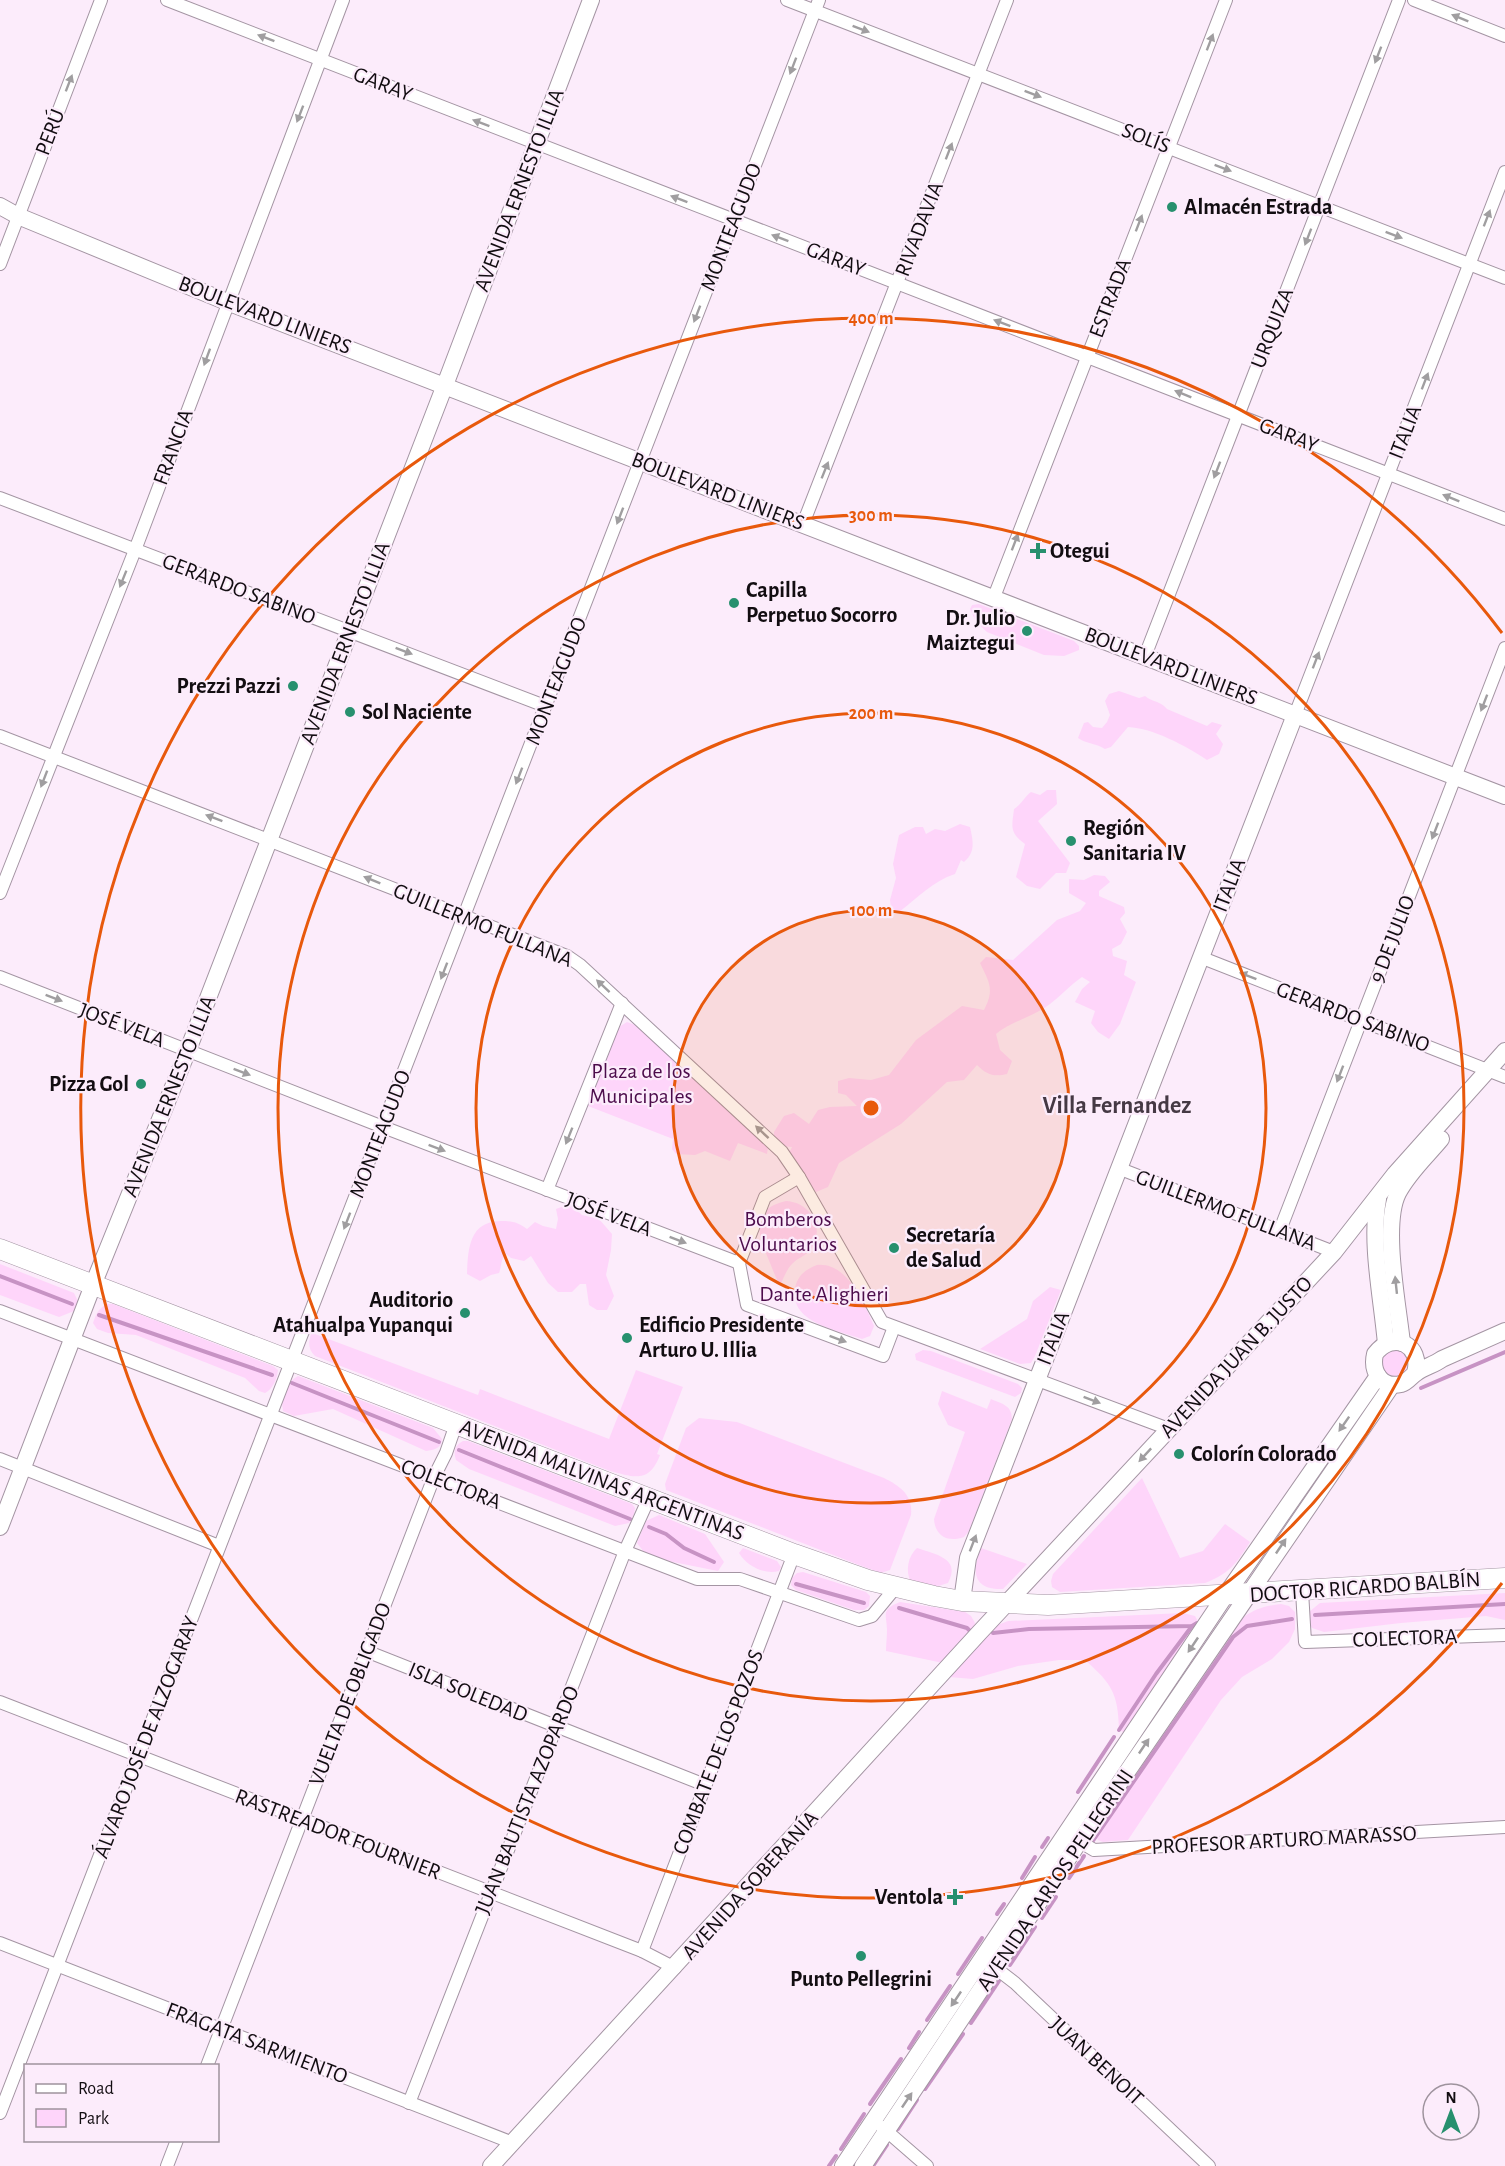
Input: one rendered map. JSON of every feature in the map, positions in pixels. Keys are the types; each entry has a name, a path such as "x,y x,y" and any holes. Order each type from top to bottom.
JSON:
{"main road":[{"name":"AVENIDA ERNESTO ILLIA","path":"0,1527 93,1285 188,1050 591,0"},
{"name":"BOULEVARD LINIERS","path":"0,206 18,216 227,302 1505,796"},
{"name":"ITALIA","path":"962,1600 968,1558 1295,715"},
{"name":"AVENIDA JUAN B. JUSTO","path":"1394,1343 1391,1236 1393,1205 1407,1179 1499,1071 1505,1051"},
{"name":"AVENIDA JUAN B. JUSTO","path":"1008,1604 1334,1252 1380,1192 1499,1071"},
{"path":"1380,1192 1375,1218 1376,1239 1394,1343"},
{"name":"AVENIDA MALVINAS ARGENTINAS","path":"0,1249 842,1572 896,1587 962,1600 1008,1604 1048,1605 1225,1596"},
{"path":"1415,1373 1417,1366 1415,1355 1408,1346 1394,1343 1376,1354 1374,1369 1385,1381 1405,1383 1415,1373 1505,1331"},
{"path":"1415,1355 1442,1359"},
{"name":"AVENIDA CARLOS PELLEGRINI","path":"843,2166 880,2125 1073,1838 1248,1594 1385,1381"},
{"name":"AVENIDA CARLOS PELLEGRINI","path":"1073,1838 1225,1596 1385,1381"},
{"name":"DOCTOR RICARDO BALBÍN","path":"1225,1596 1505,1578"},
{"name":"AVENIDA SOBERANÍA","path":"491,2166 1008,1604"},
{"name":"AVENIDA CARLOS PELLEGRINI","path":"862,2166 880,2125"}],"street":[{"name":"PERÚ","path":"0,264 101,0"},
{"name":"GARAY","path":"167,0 1505,519"},
{"name":"FRANCIA","path":"0,893 135,550 343,0"},
{"name":"SOLÍS","path":"787,0 817,6 979,73 1505,278"},
{"name":"RIVADAVIA","path":"803,524 1007,0"},
{"name":"ESTRADA","path":"994,597 1226,0"},
{"name":"URQUIZA","path":"1145,656 1399,0"},
{"path":"1414,0 1505,36"},
{"name":"MONTEAGUDO","path":"293,1361 817,6"},
{"name":"ITALIA","path":"1295,715 1505,172"},
{"name":"GERARDO SABINO","path":"0,498 545,706"},
{"name":"9 DE JULIO","path":"1280,1230 1505,648"},
{"name":"GUILLERMO FULLANA","path":"0,736 567,956 622,1003 782,1152 799,1177 882,1322 894,1327"},
{"name":"GERARDO SABINO","path":"1200,957 1499,1071"},
{"name":"JOSÉ VELA","path":"0,977 739,1263"},
{"path":"548,1190 622,1003"},
{"name":"GUILLERMO FULLANA","path":"1118,1168 1334,1252"},
{"path":"799,1177 765,1197 739,1263 747,1305 883,1356 894,1327 1169,1429"},
{"name":"COLECTORA","path":"0,1311 697,1579 740,1579 859,1620 872,1616 896,1587"},
{"name":"ÁLVARO JOSÉ DE ALZOGARAY","path":"0,2113 285,1373 293,1361"},
{"name":"VUELTA DE OBLIGADO","path":"208,2064 366,1651 456,1424"},
{"path":"0,1459 219,1546"},
{"name":"JUAN BAUTISTA AZOPARDO","path":"409,2103 625,1551 649,1498"},
{"name":"COMBATE DE LOS POZOS","path":"642,1951 794,1554"},
{"name":"COLECTORA","path":"1302,1591 1305,1642 1505,1635"},
{"name":"ISLA SOLEDAD","path":"366,1651 705,1785"},
{"name":"RASTREADOR FOURNIER","path":"0,1702 642,1951 675,1968"},
{"name":"PROFESOR ARTURO MARASSO","path":"1073,1838 1094,1850 1505,1827"},
{"name":"FRAGATA SARMIENTO","path":"0,1943 513,2143"},
{"name":"JUAN BENOIT","path":"989,1963 1208,2166"},
{"path":"880,2125 927,2166"},
{"path":"167,2166 176,2142"}],"green space":[{"path":"979,604 1074,641 1079,646 1079,650 1064,656 1044,655 987,632 976,622 970,609 972,605"},
{"path":"1119,691 1139,698 1145,696 1167,709 1207,726 1212,722 1222,725 1216,734 1223,744 1219,754 1207,760 1158,734 1138,728 1128,727 1111,747 1105,749 1078,738 1084,723 1088,722 1093,727 1102,728 1110,715 1105,701 1109,694"},
{"path":"1047,790 1056,790 1057,804 1038,821 1070,863 1066,873 1056,873 1040,889 1027,886 1016,877 1025,844 1014,832 1013,820 1014,809 1031,792 1040,795"},
{"path":"960,824 970,827 973,846 968,858 964,862 961,860 955,874 932,885 899,912 891,908 890,900 896,878 893,864 899,835 915,827 923,827 926,834 935,829 945,831"},
{"path":"1094,875 1105,876 1110,882 1099,891 1099,896 1124,907 1125,913 1120,919 1127,932 1121,944 1112,949 1113,956 1127,961 1124,975 1136,982 1120,1024 1109,1039 1098,1032 1091,1023 1095,1011 1075,1002 1082,989 1090,982 1082,977 1054,1001 996,1034 1000,1050 1012,1061 1007,1074 991,1074 977,1065 964,1080 947,1082 901,1124 839,1163 828,1187 816,1192 788,1155 792,1147 782,1146 774,1137 774,1132 784,1116 794,1113 809,1124 818,1110 857,1106 846,1095 838,1093 838,1081 849,1078 871,1080 889,1075 916,1040 962,1006 984,1010 990,986 980,963 986,957 1013,960 1057,920 1080,911 1086,903 1069,893 1069,879 1084,880"},
{"name":"Plaza de los Municipales","path":"627,1022 635,1025 768,1147 767,1154 738,1143 730,1161 705,1151 695,1155 676,1154 672,1149 673,1139 588,1106 619,1027"},
{"name":"Bomberos Voluntarios","path":"786,1201 795,1202 808,1211 816,1225 817,1233 811,1249 790,1266 780,1285 761,1239 760,1223 767,1210"},
{"path":"570,1204 582,1215 599,1219 612,1234 606,1275 614,1296 607,1310 597,1310 589,1305 586,1284 580,1284 572,1292 558,1292 548,1283 531,1256 524,1261 511,1258 506,1254 499,1273 480,1281 467,1274 472,1238 482,1226 508,1221 518,1223 527,1229 535,1222 556,1229 558,1219 556,1209"},
{"path":"0,1264 74,1293 78,1301 74,1311 59,1317 0,1295"},
{"name":"Dante Alighieri","path":"817,1265 837,1270 853,1285 874,1326 870,1336 862,1339 825,1327 806,1316 799,1308 795,1299 796,1283 803,1273"},
{"path":"1050,1287 1061,1290 1031,1363 1020,1364 980,1349 1027,1319 1033,1301"},
{"path":"107,1304 113,1304 273,1366 278,1370 277,1377 265,1393 259,1391 245,1378 136,1335 108,1333 97,1329 93,1323 95,1317 99,1310"},
{"path":"315,1324 317,1325 315,1334 478,1395 480,1389 609,1439 636,1370 683,1387 657,1454 660,1455 656,1464 646,1474 626,1475 610,1471 315,1356 309,1345"},
{"path":"923,1350 1018,1384 1022,1388 1021,1393 1015,1397 916,1360 915,1354"},
{"path":"1395,1350 1404,1354 1408,1363 1404,1372 1395,1376 1386,1372 1382,1363 1386,1354"},
{"path":"298,1376 433,1428 442,1439 441,1445 426,1451 333,1409 294,1416 283,1411 284,1391"},
{"path":"942,1391 987,1409 991,1399 1006,1406 1012,1414 969,1531 964,1537 958,1539 943,1537 937,1530 934,1519 965,1432 948,1425 938,1404"},
{"path":"699,1418 737,1422 895,1484 908,1497 911,1515 890,1570 881,1573 666,1490 665,1484 686,1428"},
{"path":"463,1441 632,1504 635,1508 634,1514 629,1523 615,1526 469,1469 455,1457 456,1447"},
{"path":"1142,1478 1180,1558 1203,1551 1225,1524 1250,1542 1236,1562 1227,1571 1205,1583 1060,1592 1052,1587 1053,1574"},
{"path":"659,1515 705,1534 724,1562 718,1571 663,1560 644,1552 637,1543 646,1521"},
{"path":"743,1548 777,1561 781,1567 779,1571 768,1572 751,1565 739,1553"},
{"path":"917,1548 938,1555 949,1563 951,1575 948,1583 935,1587 911,1582 908,1564"},
{"path":"981,1548 1027,1564 1003,1589 985,1586 980,1583 976,1571"},
{"path":"803,1572 866,1592 870,1596 869,1606 864,1610 854,1610 796,1590 791,1585 792,1578 797,1573"},
{"path":"1505,1593 1505,1620 1486,1616 1324,1632 1312,1628 1307,1620 1309,1612 1320,1603"},
{"path":"900,1602 965,1612 975,1623 973,1632 943,1663 886,1651 886,1613 890,1607"},
{"path":"1271,1605 1289,1606 1295,1612 1295,1629 1289,1642 1272,1659 1242,1677 1221,1700 1128,1840 1103,1842 1098,1840 1096,1835 1099,1829 1222,1640 1247,1614"},
{"path":"1183,1613 1195,1616 1200,1625 1125,1733 1119,1730 1117,1707 1112,1690 1102,1676 1085,1660 1059,1660 1018,1666 973,1679 949,1677 995,1626 1008,1621"}],"waterway":[{"path":"0,1276 72,1304"},
{"path":"99,1315 272,1375"},
{"path":"1421,1388 1505,1352"},
{"path":"292,1383 439,1442"},
{"path":"459,1450 630,1519"},
{"path":"649,1527 666,1534 684,1548 714,1562"},
{"path":"796,1584 864,1603"},
{"path":"1315,1615 1505,1604"},
{"path":"899,1608 967,1628 970,1631"},
{"path":"1092,1842 1233,1637 1247,1626 1292,1619"},
{"path":"993,1633 1029,1629 1192,1626 1197,1623"},
{"path":"1119,1730 1156,1674 1192,1626"},
{"path":"1078,1792 1114,1737"},
{"path":"1042,1847 1048,1838"},
{"path":"1069,1878 1084,1856"},
{"path":"1022,1878 1035,1857"},
{"path":"1042,1918 1056,1897"},
{"path":"997,1914 1004,1904"},
{"path":"1010,1965 1035,1927"},
{"path":"958,1974 982,1938"},
{"path":"971,2023 999,1981"},
{"path":"927,2020 950,1986"},
{"path":"909,2048 919,2032"},
{"path":"925,2089 963,2034"},
{"path":"870,2104 901,2059"},
{"path":"898,2129 917,2100"},
{"path":"841,2149 864,2114"},
{"path":"873,2166 887,2145"},
{"path":"829,2166 836,2156"}],"place":[{"name":"Almacén Estrada","path":"1172,207"},
{"name":"Otegui","path":"1038,551"},
{"name":"Capilla Perpetuo Socorro","path":"734,603"},
{"name":"Dr. Julio Maiztegui","path":"1027,631"},
{"name":"Prezzi Pazzi","path":"293,686"},
{"name":"Sol Naciente","path":"350,712"},
{"name":"Región Sanitaria IV","path":"1071,841"},
{"name":"Pizza Gol","path":"141,1084"},
{"name":"Secretaría de Salud","path":"894,1248"},
{"name":"Auditorio Atahualpa Yupanqui","path":"465,1313"},
{"name":"Edificio Presidente Arturo U. Illia","path":"627,1338"},
{"name":"Colorín Colorado","path":"1179,1454"},
{"name":"Ventola","path":"955,1897"},
{"name":"Punto Pellegrini","path":"861,1956"}],"district":[{"name":"Villa Fernandez","path":"1117,1106"}]}
